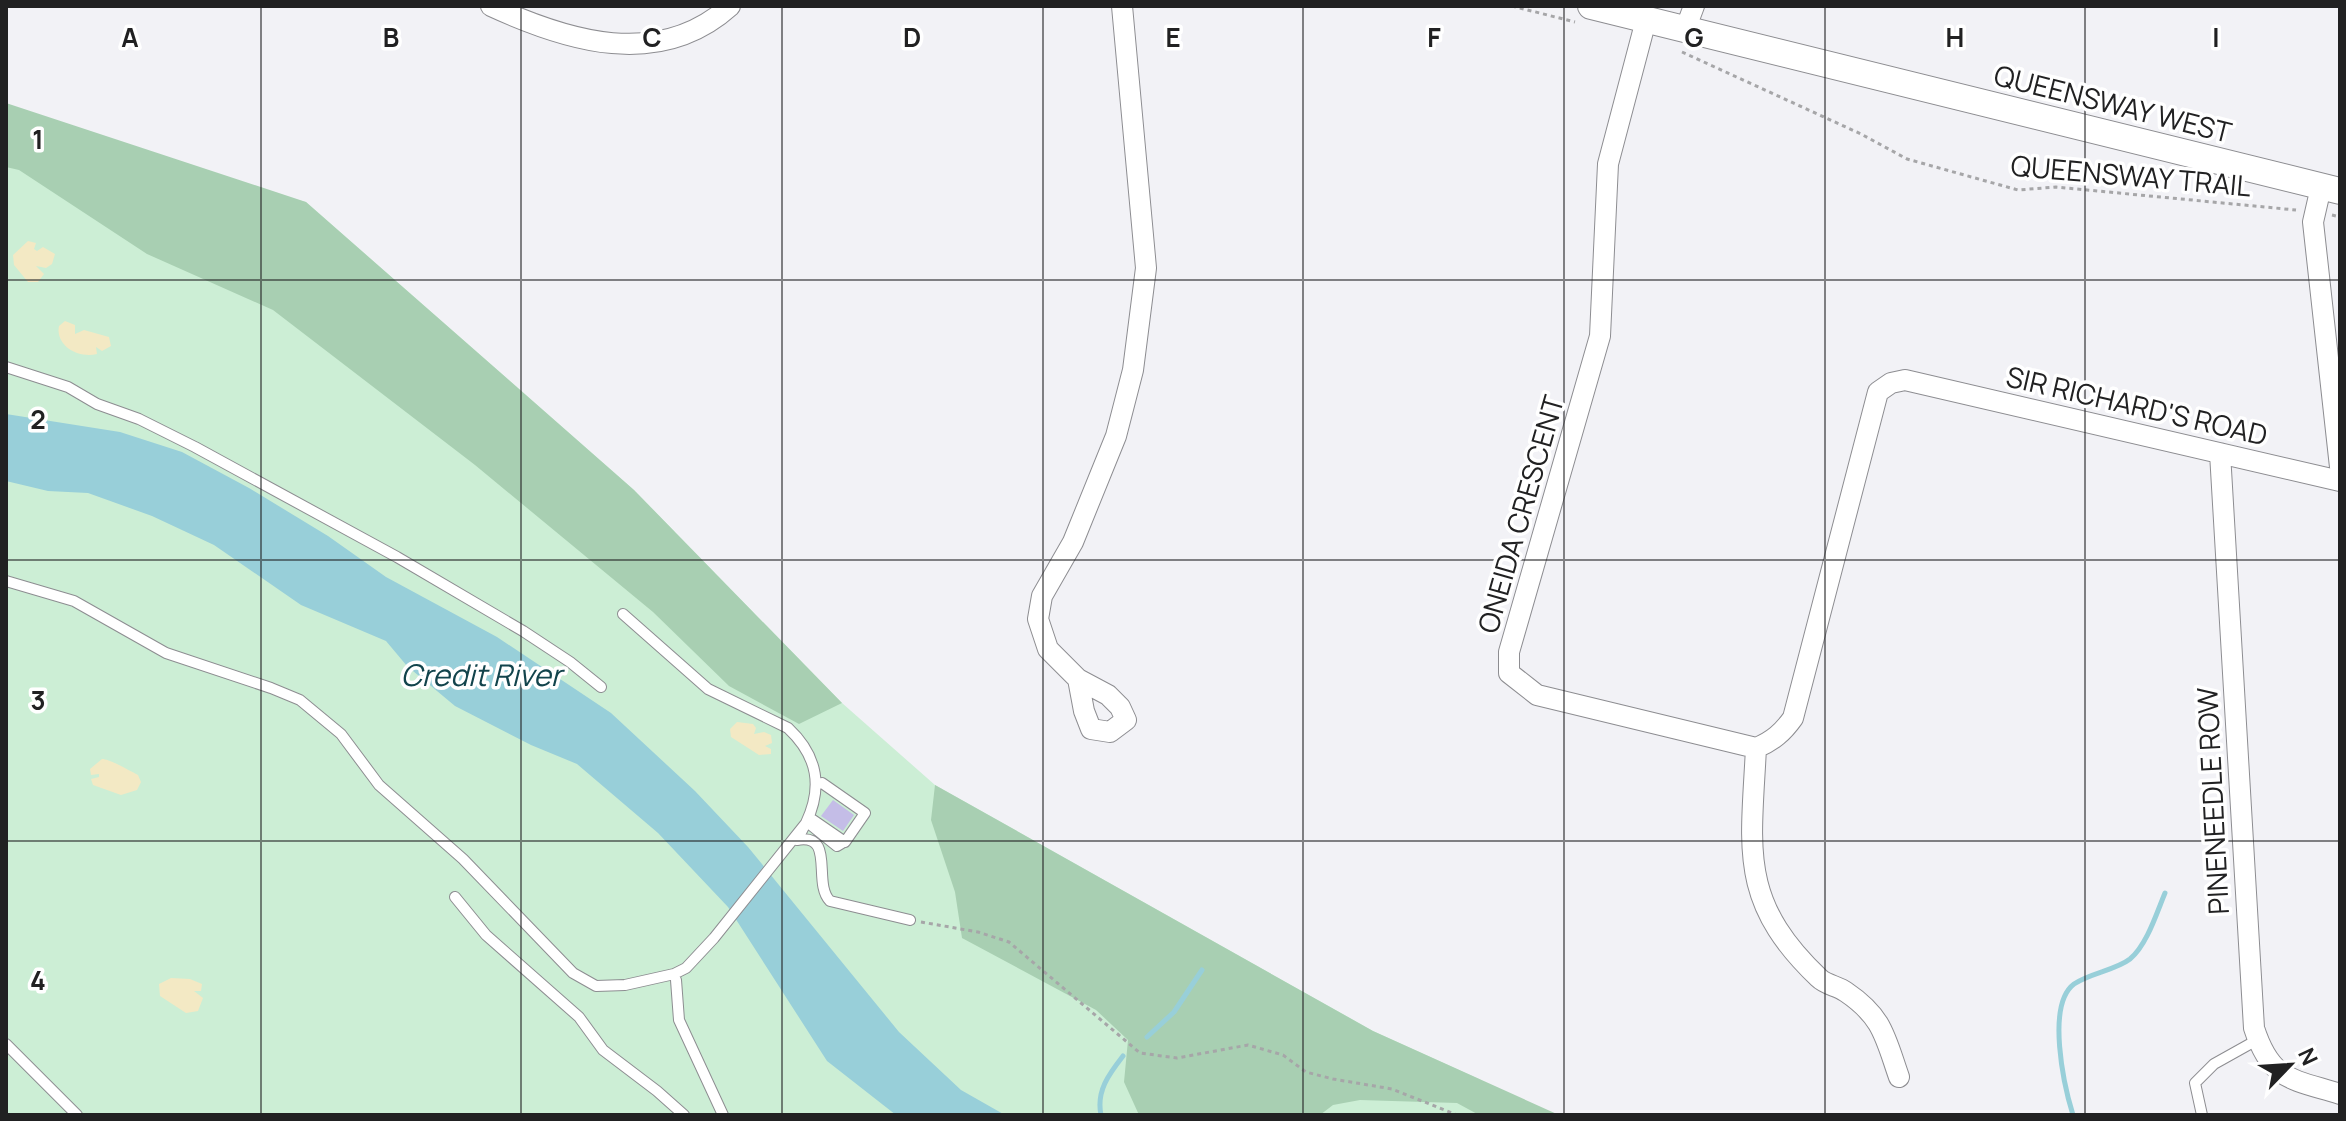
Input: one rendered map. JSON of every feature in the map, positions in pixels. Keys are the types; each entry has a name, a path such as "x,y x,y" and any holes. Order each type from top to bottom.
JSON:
{"street":[{"path":"491,6 569,38 603,43 641,43 682,36 711,23 730,6"},
{"path":"1078,679 1048,649 1038,619 1042,596 1073,542 1116,436 1133,370 1146,268 1122,6"},
{"name":"QUEENSWAY WEST","path":"1588,15 1646,20 1683,28 2330,189"},
{"name":"ONEIDA CRESCENT","path":"1646,20 1608,164 1600,336 1509,652 1509,673 1537,695 1756,748"},
{"path":"2330,189 2313,222 2340,467"},
{"name":"SIR RICHARD'S ROAD","path":"1756,748 1775,738 1793,718 1878,392 1891,383 1905,380 2340,481"},
{"name":"PINENEEDLE ROW","path":"2220,453 2257,1040 2275,1071 2340,1094"},
{"path":"1756,748 1751,844 1760,895 1773,924 1821,981 1842,989 1880,1022 1899,1077"}],"lane":[{"path":"6,367 68,387 97,404 139,419 195,447 397,557 523,631 601,687"},
{"path":"6,581 74,601 166,653 300,700 341,734 379,785 463,859 573,973 596,986 611,987 674,974 686,968 714,938 806,823"},
{"path":"623,614 708,689 788,728 801,743 818,784 815,803 797,840 813,841 820,850 823,860 821,888 830,901 910,920"},
{"path":"818,784 822,783 865,813 845,842 813,820 811,825 837,846 842,843"},
{"path":"455,897 486,935 579,1017 603,1050 684,1115"},
{"path":"676,980 679,1020 723,1115"},
{"path":"2202,1115 2195,1083 2214,1064 2257,1040"},
{"path":"6,1044 77,1115"}],"path":[{"path":"1512,6 1588,15"},
{"name":"QUEENSWAY TRAIL","path":"1683,28 1907,159 2018,190 2056,187 2300,210"},
{"path":"910,920 978,932 1009,942 1140,1053 1177,1058 1248,1045 1283,1055 1306,1072 1392,1089 1457,1115"}],"green space":[{"path":"6,103 306,202 634,490 842,703 799,724 729,686 653,612 475,465 273,310 147,254 19,170 6,167"},
{"path":"6,126 306,202 634,490 842,703 935,785 1373,1031 1479,1079 1536,1115 6,1115"},
{"path":"935,785 1373,1031 1559,1115 1479,1115 1457,1103 1360,1100 1333,1105 1320,1115 1139,1115 1124,1082 1128,1040 1096,1010 962,938 955,892 931,820"}],"sand":[{"path":"28,241 36,243 34,249 37,251 43,247 55,254 52,264 46,268 36,266 44,274 38,282 28,282 14,265 13,255"},
{"path":"65,321 75,325 75,334 84,330 109,337 111,346 102,351 96,347 97,354 76,353 61,340 59,326"},
{"path":"737,722 753,724 756,728 754,734 764,732 771,735 772,743 765,746 771,749 771,754 759,755 731,737 730,729"},
{"path":"102,759 138,775 141,782 137,790 121,795 93,785 91,779 99,777 99,774 91,775 90,769"},
{"path":"171,978 190,979 202,984 201,991 194,991 203,998 198,1011 186,1013 160,996 159,984"}],"water":[{"name":"Credit River","path":"6,414 120,432 182,452 328,536 386,577 497,637 611,713 695,791 748,847 899,1032 961,1090 1005,1115 896,1115 827,1061 728,907 658,833 577,764 531,745 455,706 407,666 386,641 301,605 214,545 152,516 88,493 48,491 6,481"}],"building":[{"path":"833,800 854,815 843,831 821,816"}],"waterway":[{"path":"2073,1115 2060,1046 2061,1009 2066,994 2074,984 2124,963 2136,953 2151,928 2165,893"},
{"path":"1147,1037 1174,1012 1202,970"},
{"path":"1101,1115 1102,1091 1123,1056"}]}
